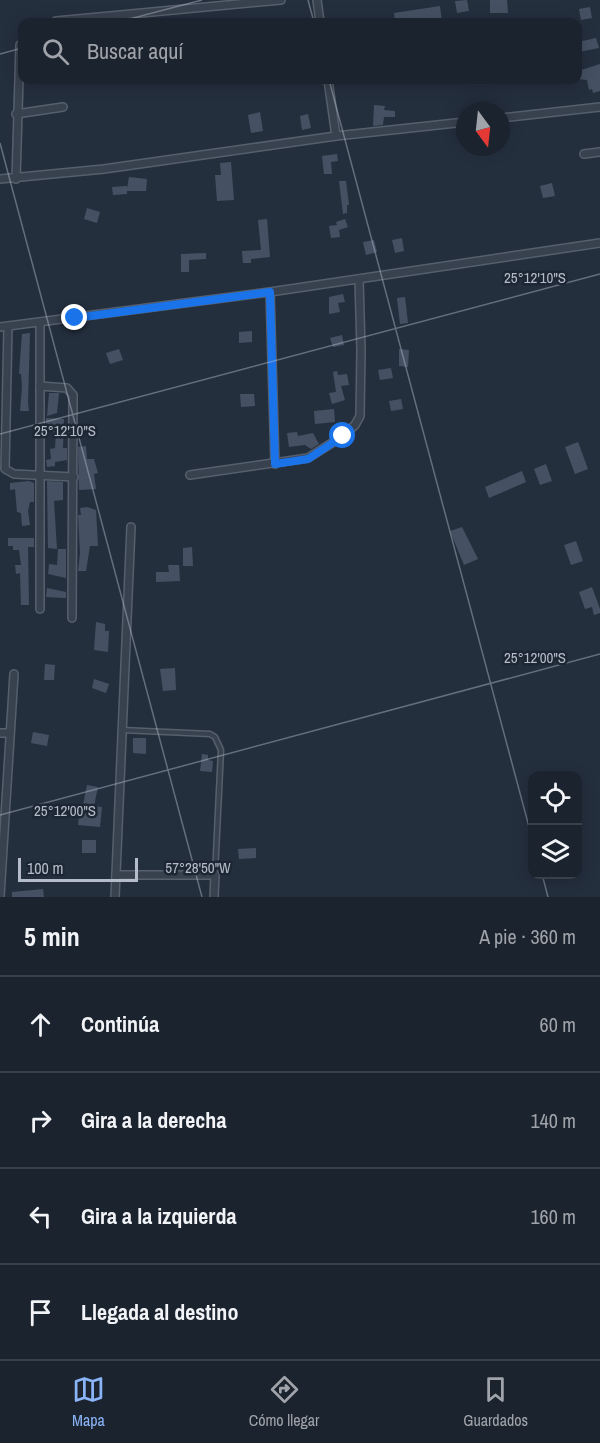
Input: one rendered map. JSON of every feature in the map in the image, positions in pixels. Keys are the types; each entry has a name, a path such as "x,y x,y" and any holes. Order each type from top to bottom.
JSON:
{"street":[{"path":"88,18 281,0"},
{"path":"317,0 319,18"},
{"path":"15,178 18,80"},
{"path":"329,84 336,136"},
{"path":"16,114 63,107"},
{"path":"510,117 600,107"},
{"path":"0,178 456,123"},
{"path":"584,154 600,152"},
{"path":"0,327 270,292 600,243"},
{"path":"190,475 308,459 343,436 355,425 360,416 359,279"},
{"path":"270,292 275,464"},
{"path":"40,323 40,609"},
{"path":"8,326 5,469 14,474 74,477"},
{"path":"40,386 67,388 73,395 72,618"},
{"path":"115,897 131,527"},
{"path":"0,896 9,733 15,674"},
{"path":"0,733 9,733"},
{"path":"116,875 215,875 214,897"}],"lane":[{"path":"121,730 210,734 215,737 221,750 215,875"}],"building":[{"path":"467,0 469,11 457,13 455,1"},
{"path":"490,0 507,0 508,13 490,13"},
{"path":"440,6 442,18 395,18 394,13"},
{"path":"590,7 592,18 582,20 579,9"},
{"path":"596,38 599,48 582,51 582,41"},
{"path":"600,64 600,91 593,93 592,89 589,90 587,80 582,79 582,70"},
{"path":"374,105 385,106 384,110 395,111 395,117 384,117 383,125 373,126"},
{"path":"260,112 263,131 251,133 248,115"},
{"path":"308,114 311,128 302,130 300,116"},
{"path":"337,154 338,161 331,162 332,174 324,174 322,156"},
{"path":"231,162 234,200 217,201 215,175 221,175 220,163"},
{"path":"129,177 147,179 146,191 127,191 127,194 113,195 112,187 127,186 127,189"},
{"path":"339,181 346,181 349,205 347,205 347,213 343,214"},
{"path":"552,183 555,196 543,198 540,186"},
{"path":"87,208 100,212 97,223 84,219"},
{"path":"267,219 270,257 251,259 251,263 243,263 242,251 261,250 258,220"},
{"path":"345,219 348,227 339,230 340,237 331,238 329,226 337,225 336,222"},
{"path":"402,238 404,251 395,253 392,240"},
{"path":"374,240 377,252 366,255 363,242"},
{"path":"206,253 206,259 189,260 189,272 181,272 181,254"},
{"path":"343,294 345,302 338,303 340,312 329,314 329,297"},
{"path":"405,297 408,323 400,324 397,298"},
{"path":"252,331 252,342 239,343 239,332"},
{"path":"30,333 29,411 20,411 22,387 21,374 19,374 22,334"},
{"path":"342,335 344,345 333,347 330,338"},
{"path":"119,349 123,360 110,364 106,353"},
{"path":"399,349 409,350 408,367 399,366"},
{"path":"391,368 393,378 380,380 378,370"},
{"path":"337,371 338,375 347,374 349,385 341,386 345,400 332,404 329,393 336,392 333,372"},
{"path":"49,393 59,393 57,413 47,416"},
{"path":"240,394 254,394 255,406 241,407"},
{"path":"401,399 403,409 391,411 389,401"},
{"path":"334,409 335,422 315,424 314,411"},
{"path":"46,418 64,419 63,448 67,448 67,460 55,462 55,466 47,467 46,460 51,459 50,449 55,448 56,433 46,430"},
{"path":"297,432 298,436 313,433 319,444 311,449 305,445 289,447 287,433"},
{"path":"578,442 588,469 575,474 565,447"},
{"path":"86,446 87,459 94,459 98,473 94,474 96,489 79,490 78,447"},
{"path":"546,464 552,481 540,485 534,469"},
{"path":"522,471 526,482 489,498 485,487"},
{"path":"29,481 34,483 34,502 30,502 28,511 30,525 22,526 21,513 17,512 15,489 10,490 10,483"},
{"path":"47,481 63,482 63,500 54,501 57,549 48,548"},
{"path":"87,507 96,510 98,546 90,546 86,571 78,571 80,553 78,515 81,515 80,508"},
{"path":"462,527 478,559 464,565 450,531"},
{"path":"8,538 34,538 34,547 28,547 29,605 21,605 20,573 16,574 15,565 21,565 19,550 13,550 13,546 8,546"},
{"path":"576,541 583,561 571,565 564,545"},
{"path":"192,547 193,566 183,566 183,548"},
{"path":"58,549 66,549 66,578 48,574 49,564 57,565"},
{"path":"168,565 179,565 180,581 156,582 156,572 169,572"},
{"path":"592,587 600,609 600,613 594,615 592,607 585,609 579,592"},
{"path":"47,588 66,592 66,598 46,597"},
{"path":"96,622 105,624 105,631 109,631 108,652 94,650"},
{"path":"45,664 55,665 54,680 44,680"},
{"path":"175,668 176,690 163,691 160,669"},
{"path":"94,679 109,684 106,693 92,688"},
{"path":"33,732 49,735 47,746 31,743"},
{"path":"133,738 146,738 146,754 133,753"},
{"path":"202,754 208,755 208,760 213,761 212,772 200,771"},
{"path":"87,785 98,787 94,806 102,807 100,827 78,825 80,805 83,805"},
{"path":"82,840 96,840 96,853 82,853"},
{"path":"256,848 256,858 239,859 238,849"},
{"path":"43,889 44,897 12,897 12,892"}],"route":[{"path":"75,318 270,292 275,464 308,459 343,436"}]}
